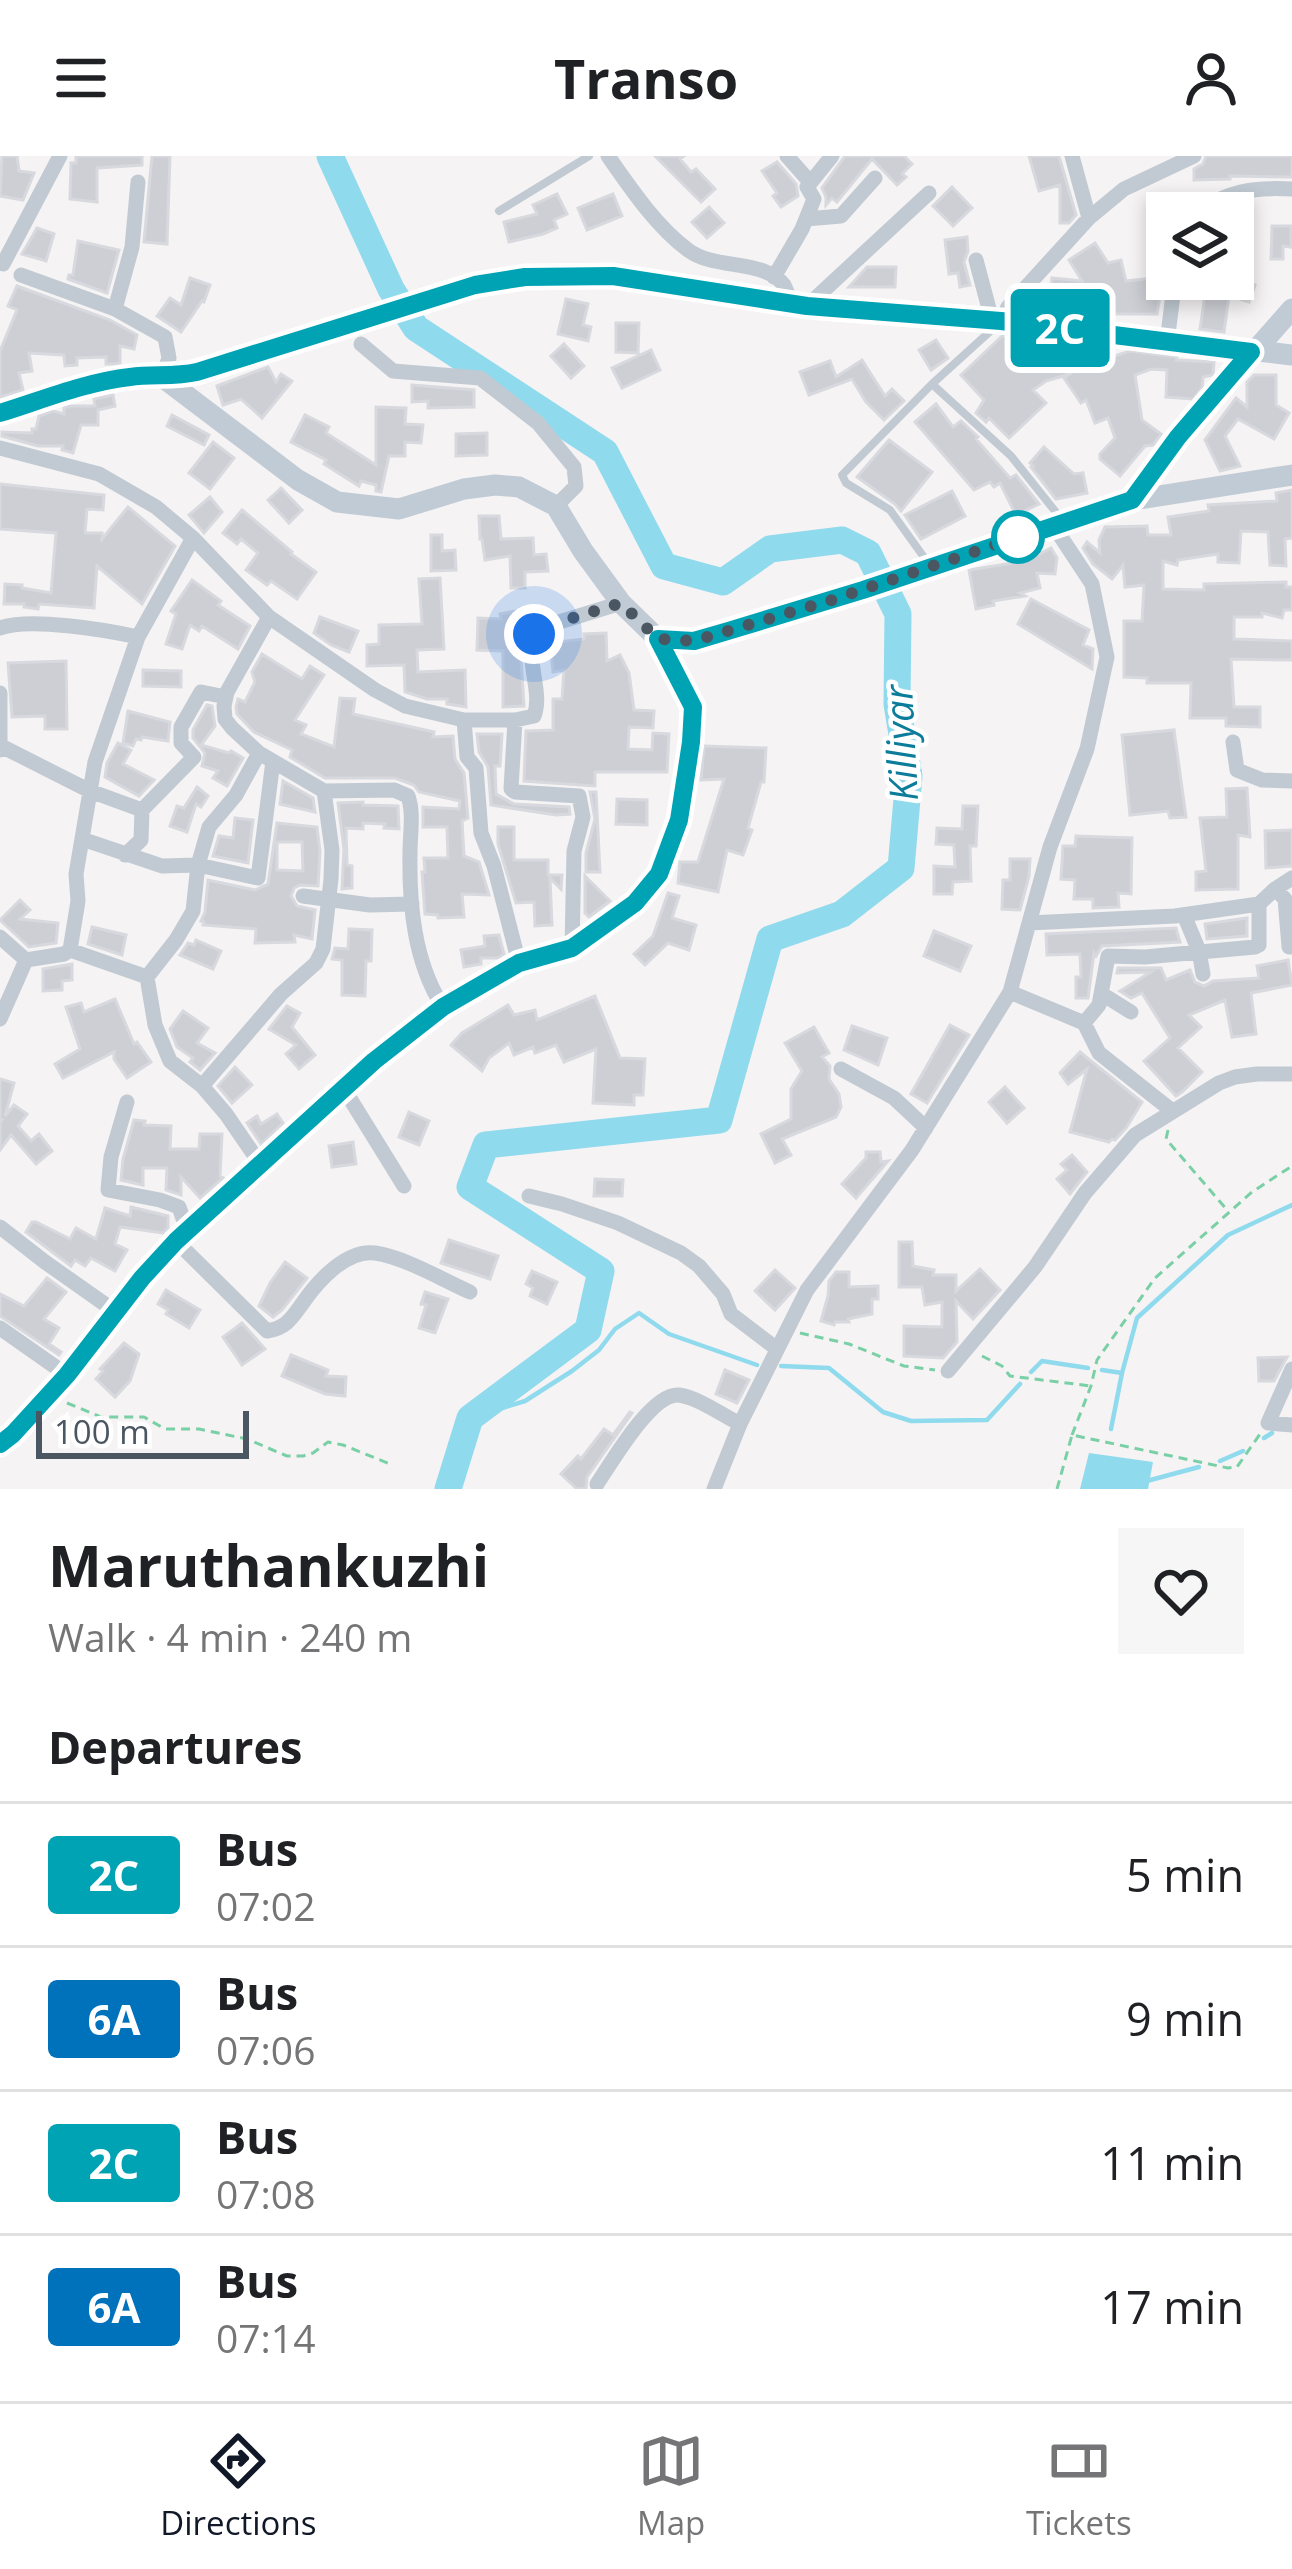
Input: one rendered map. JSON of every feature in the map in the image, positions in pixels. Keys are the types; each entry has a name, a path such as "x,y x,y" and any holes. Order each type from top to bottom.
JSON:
{"main road":[{"path":"0,413 131,376 197,372 475,285 525,277 613,276 799,305 997,320 1292,356"},
{"path":"1132,500 1178,437 1292,309"},
{"path":"0,1444 49,1396 182,1235 374,1061 443,1007 519,963 572,948 635,903 659,874 679,820 688,761 693,707 658,639 621,603 556,506 519,487 495,485 464,489 399,509 337,502 282,469 162,377"},
{"path":"658,639 694,641 1132,500 1292,475"}],"street":[{"path":"0,263 60,156"},
{"path":"608,156 634,193 692,254 774,277 799,305 929,193"},
{"path":"787,156 810,182"},
{"path":"774,277 814,199 806,190 832,156"},
{"path":"1072,156 1089,218"},
{"path":"997,320 1089,218 1124,189 1194,156"},
{"path":"806,219 841,216 875,178"},
{"path":"116,309 132,247 138,182"},
{"path":"1235,192 1292,189"},
{"path":"976,260 997,320"},
{"path":"21,275 116,309 165,337 169,358 162,377"},
{"path":"1168,342 1173,300"},
{"path":"361,344 393,370 480,378 538,423 574,467 576,486 556,506"},
{"path":"0,448 99,474 156,507 269,617 405,706 464,719 534,716 538,712 530,645 534,634 621,603"},
{"path":"714,1489 740,1424 807,1290 912,1150 1010,992 1050,847 1087,749 1107,657 1092,584 1058,523"},
{"path":"26,960 70,950 78,901 76,874 95,762 138,637 193,538"},
{"path":"269,617 226,697 225,719 266,757 324,791 394,790 408,796 412,904 428,985 443,1007"},
{"path":"0,628 36,624 138,637"},
{"path":"125,855 141,840 142,810 194,757 182,743 182,727 201,692 226,697"},
{"path":"0,693 0,748 142,810"},
{"path":"464,719 467,757 476,767 481,833 519,963"},
{"path":"514,720 511,789 579,796 584,817 574,851 572,948"},
{"path":"1233,742 1237,770 1262,780 1292,781"},
{"path":"82,839 162,866 198,866 258,878 266,757"},
{"path":"261,1165 202,1086 170,1061 155,1025 147,977 194,911 198,866 209,827 266,757"},
{"path":"202,1086 281,994 316,963 323,949 332,850 324,791"},
{"path":"1029,923 1118,921 1259,904 1292,878"},
{"path":"1275,889 1285,898 1288,946 1292,946"},
{"path":"303,896 370,905 412,904"},
{"path":"1084,1023 1099,1005 1108,956 1145,957 1259,945 1259,904"},
{"path":"1184,915 1203,974"},
{"path":"0,937 26,960"},
{"path":"70,950 147,977"},
{"path":"0,1019 26,960"},
{"path":"1010,992 1084,1023 1100,1053 1172,1110"},
{"path":"1102,994 1131,1012"},
{"path":"841,1069 894,1098 926,1128"},
{"path":"948,1371 1035,1267 1068,1216 1135,1135 1219,1083 1235,1077 1292,1074"},
{"path":"344,1089 404,1186"},
{"path":"127,1102 111,1157 108,1190 179,1207 182,1235 267,1330 287,1325 315,1286 340,1264 373,1252 470,1292"},
{"path":"529,1196 618,1223 681,1253 723,1294 731,1314 777,1349"},
{"path":"0,1227 116,1312"},
{"path":"0,1328 67,1375"},
{"path":"1292,1369 1268,1423 1292,1426"},
{"path":"597,1484 657,1402 672,1394 686,1396 740,1424"}],"lane":[{"path":"499,211 589,156"},
{"path":"927,568 890,510 846,483 842,475 997,320"},
{"path":"932,384 1011,456 1058,523"}],"path":[{"path":"1172,1110 1166,1139 1229,1213"},
{"path":"1057,1489 1097,1360 1155,1278 1252,1192 1292,1166"},
{"path":"49,1396 101,1417 144,1418 165,1429 199,1429 247,1439 287,1456 303,1456 328,1442 390,1465"},
{"path":"1072,1435 1228,1468 1237,1467 1268,1423"}],"water":[{"path":"1089,1453 1153,1462 1148,1489 1080,1489"}],"building":[{"path":"2,156 17,156 19,171 34,173 23,200 0,196"},
{"path":"76,156 142,156 142,165 97,168 97,202 70,199 71,163 76,163"},
{"path":"152,156 170,156 167,244 144,242"},
{"path":"655,156 684,156 680,159 691,172 696,169 715,189 701,202"},
{"path":"845,156 904,156 912,164 897,185 872,159 837,202 832,198 826,205 822,188"},
{"path":"1029,156 1059,156 1076,215 1069,223 1060,223 1060,185 1039,191"},
{"path":"1206,156 1292,156 1292,177 1194,180 1194,169"},
{"path":"777,162 796,184 798,196 781,207 762,171"},
{"path":"952,187 972,208 953,226 933,206"},
{"path":"557,194 567,214 554,220 557,228 509,242 504,222 537,214 533,205"},
{"path":"613,194 622,216 587,230 578,208"},
{"path":"709,207 724,223 707,238 692,222"},
{"path":"1272,226 1291,226 1291,247 1283,246 1283,259 1271,259"},
{"path":"37,228 54,234 46,261 22,254"},
{"path":"967,237 964,262 970,285 960,287 958,273 949,274 945,240"},
{"path":"78,241 119,250 107,293 68,279 73,275"},
{"path":"1095,243 1108,263 1121,260 1126,281 1146,279 1146,300 1159,300 1157,314 1096,317 1062,310 1064,291 1041,311 1025,309 1041,289 1049,299 1052,278 1082,281 1069,260"},
{"path":"867,267 896,267 895,287 849,287"},
{"path":"190,278 210,285 204,302 181,332 157,316 170,298 181,305"},
{"path":"17,286 110,320 137,335 134,349 120,346 120,363 106,364 106,357 77,358 77,365 65,366 64,355 29,353 32,371 19,373 23,390 0,397 0,351 17,310 8,306"},
{"path":"566,299 588,304 583,325 591,327 588,341 558,334"},
{"path":"1204,300 1228,300 1224,332 1200,329"},
{"path":"616,323 639,323 638,353 616,352"},
{"path":"1002,336 1013,338 1028,351 1058,343 1067,375 1033,390 1046,403 1009,438 989,418 986,422 976,413 984,400 961,375"},
{"path":"936,340 948,358 931,370 919,350"},
{"path":"564,344 584,366 571,378 551,356"},
{"path":"651,350 660,370 622,388 612,368"},
{"path":"1130,351 1214,362 1213,375 1203,377 1202,388 1193,399 1166,397 1167,370 1135,375 1142,420 1161,434 1120,476 1100,459 1115,438 1108,418 1095,423 1086,400 1081,403 1064,378 1078,368"},
{"path":"862,360 885,396 892,389 904,401 884,420 852,379 809,395 800,372 830,361 836,377"},
{"path":"268,367 276,382 281,374 292,381 262,418 241,399 223,405 217,386"},
{"path":"1254,375 1276,375 1276,405 1289,413 1274,439 1238,419 1225,436 1240,466 1220,471 1205,440 1236,398 1247,407 1247,382"},
{"path":"412,385 474,390 474,407 428,408 428,401 412,402"},
{"path":"113,395 115,406 98,410 98,425 81,425 73,453 62,450 63,446 38,446 2,436 2,432 32,433 39,416 53,411 64,414 70,406 95,406 94,399"},
{"path":"936,404 953,427 961,421 978,437 1010,478 1016,475 1039,504 1016,515 1000,483 974,490 915,422"},
{"path":"376,407 406,408 405,424 423,425 421,443 405,442 405,456 389,456 381,492 376,485 361,481 359,486 324,464 326,460 291,442 305,415 329,427 326,433 376,465"},
{"path":"172,415 209,435 204,445 167,426"},
{"path":"487,433 487,455 456,456 456,434"},
{"path":"889,440 932,472 901,511 857,477"},
{"path":"213,442 234,458 210,489 189,473"},
{"path":"1044,447 1074,474 1083,473 1087,493 1056,499 1030,463"},
{"path":"0,484 104,495 103,510 87,509 85,533 102,533 102,539 128,507 175,546 142,604 97,566 94,608 4,604 5,584 51,593 56,533 0,529"},
{"path":"281,488 302,510 289,523 268,500"},
{"path":"1292,490 1292,538 1285,539 1286,566 1270,565 1268,532 1241,531 1239,563 1218,562 1218,554 1178,560 1177,565 1163,561 1163,589 1286,582 1286,587 1292,587 1292,610 1284,610 1282,618 1262,613 1262,617 1234,617 1234,639 1292,641 1292,660 1231,659 1234,707 1260,707 1260,727 1226,726 1226,718 1190,718 1191,683 1147,683 1147,678 1124,677 1124,621 1142,621 1144,585 1125,587 1123,565 1112,579 1093,564 1083,548 1087,542 1100,553 1105,527 1147,526 1148,535 1171,535 1168,517 1209,511 1208,505 1277,501 1276,493"},
{"path":"952,491 965,516 921,539 905,515"},
{"path":"210,497 222,512 204,533 189,515"},
{"path":"242,510 316,572 297,599 246,570 258,553 241,539 237,544 223,533"},
{"path":"479,516 499,516 501,539 533,538 534,555 546,554 548,571 525,572 525,588 511,588 510,556 485,560"},
{"path":"431,535 442,535 442,551 455,550 456,570 431,571"},
{"path":"1051,548 1057,558 1055,574 1037,573 1040,588 976,609 969,570 1026,561"},
{"path":"440,578 444,649 417,650 418,672 465,670 466,707 405,692 404,665 367,666 367,645 379,644 379,625 422,624 419,579"},
{"path":"192,580 250,626 238,649 202,626 199,631 190,625 182,649 166,644 176,614 171,611"},
{"path":"1031,599 1089,630 1083,645 1093,649 1092,669 1018,624"},
{"path":"539,610 520,644 524,706 503,707 503,651 477,650 478,618 501,619 500,614"},
{"path":"320,617 358,631 349,652 314,633"},
{"path":"606,633 607,661 620,655 629,673 634,710 654,711 653,728 629,727 628,749 652,750 653,733 669,734 667,772 595,772 595,786 524,781 526,731 553,730 553,699 562,699 564,670 553,672 550,643"},
{"path":"262,654 302,679 310,666 324,675 295,720 306,725 301,734 334,747 340,698 355,699 353,714 434,732 433,737 453,736 455,759 464,773 468,818 462,821 464,856 479,862 489,895 462,894 464,917 425,914 422,872 424,858 448,858 447,827 423,827 423,807 459,809 460,801 419,792 395,778 325,778 290,757 292,750 254,732 236,707 238,699 245,702 255,682 252,672"},
{"path":"66,661 67,729 45,729 45,716 12,717 8,663"},
{"path":"143,670 181,671 181,687 143,686"},
{"path":"207,705 212,706 215,726 201,745 243,758 227,786 213,778 218,771 202,766 205,753 193,738"},
{"path":"128,711 170,722 168,741 142,737 133,746 123,743"},
{"path":"1174,730 1186,817 1170,818 1168,811 1130,815 1122,735"},
{"path":"477,734 502,734 500,766 495,766 496,794 514,804 569,807 570,814 491,805 488,767 479,752"},
{"path":"118,743 131,750 123,764 154,780 139,796 105,777"},
{"path":"704,746 766,748 764,782 748,828 752,830 743,855 727,850 718,892 678,883 680,862 698,862 724,779 701,780"},
{"path":"283,781 313,798 315,812 280,804"},
{"path":"197,787 208,796 201,807 196,804 187,832 170,826 177,806 184,808"},
{"path":"1247,788 1250,837 1238,835 1238,889 1196,890 1196,872 1206,871 1200,818 1227,817 1226,789"},
{"path":"590,792 596,792 600,872 586,872 595,819"},
{"path":"617,799 647,800 647,825 616,824"},
{"path":"338,803 398,806 399,829 363,823 363,829 346,828 352,888 342,889 344,849"},
{"path":"963,806 978,806 976,846 970,846 971,881 953,882 952,894 934,894 934,866 955,867 954,845 936,844 937,828 962,829"},
{"path":"235,818 253,820 248,863 213,856 219,836 233,838"},
{"path":"277,823 317,827 318,886 300,885 291,896 297,906 315,910 312,939 294,935 295,942 255,943 256,929 203,925 208,880 255,890 268,884","holes":["277,842 302,842 303,871 277,870"]},
{"path":"498,827 514,827 514,860 548,860 548,875 562,875 561,889 550,878 552,925 535,926 534,902 516,903 498,844"},
{"path":"1292,830 1292,866 1266,868 1265,831"},
{"path":"1076,836 1132,838 1131,894 1118,893 1119,907 1093,908 1093,899 1074,899 1075,880 1061,879 1063,846 1075,846"},
{"path":"1010,859 1030,859 1020,910 1002,909"},
{"path":"585,876 610,901 589,917 585,913"},
{"path":"668,893 679,896 672,918 696,925 689,950 668,943 645,965 634,954 653,936"},
{"path":"20,900 30,910 20,919 58,923 56,943 29,947 0,920"},
{"path":"1247,918 1247,936 1207,939 1205,924"},
{"path":"92,927 126,935 122,955 88,944"},
{"path":"1176,928 1180,942 1102,946 1096,956 1094,953 1088,998 1076,998 1080,954 1047,955 1046,934"},
{"path":"349,929 372,930 365,996 342,995 342,960 332,959 335,948 348,949"},
{"path":"934,931 971,946 960,971 924,956"},
{"path":"499,935 504,954 464,967 461,950 485,946 484,936"},
{"path":"196,940 221,951 213,969 180,955"},
{"path":"1288,960 1292,985 1251,993 1256,1034 1232,1037 1225,1000 1189,1015 1201,1027 1178,1048 1202,1072 1176,1096 1144,1061 1170,1038 1142,993 1131,998 1120,991 1151,972 1117,973 1118,968 1161,968 1166,980 1190,970 1195,982 1204,986 1213,981 1259,978 1257,966"},
{"path":"72,964 72,980 62,981 62,990 43,991 43,969"},
{"path":"595,996 620,1058 645,1059 643,1095 634,1095 634,1105 593,1103 596,1049 564,1062 556,1045 514,1055 509,1043 489,1058 482,1071 451,1045 508,1005 514,1015 535,1010 537,1020"},
{"path":"115,999 134,1044 151,1062 127,1078 114,1052 63,1078 55,1064 80,1049 66,1007 81,1003 84,1012"},
{"path":"287,1006 300,1013 292,1027 315,1055 299,1069 286,1054 296,1045 269,1029"},
{"path":"183,1011 208,1028 197,1043 215,1053 200,1070 177,1047 170,1029"},
{"path":"950,1025 969,1035 927,1103 911,1094"},
{"path":"852,1026 887,1038 878,1065 844,1050"},
{"path":"814,1027 829,1053 822,1057 830,1066 829,1079 841,1107 836,1117 782,1139 791,1155 775,1163 761,1134 791,1119 791,1089 802,1071 785,1043"},
{"path":"1080,1052 1142,1102 1115,1140 1070,1132 1087,1069 1068,1084 1060,1073"},
{"path":"235,1067 252,1085 232,1103 218,1086"},
{"path":"0,1079 14,1083 5,1116 14,1105 27,1114 18,1126 31,1141 39,1134 52,1151 36,1164 11,1135 0,1150"},
{"path":"1005,1087 1024,1108 1007,1123 989,1102"},
{"path":"409,1112 429,1121 419,1145 399,1137"},
{"path":"277,1114 283,1123 261,1144 247,1123 257,1116 261,1124"},
{"path":"134,1120 171,1126 170,1149 199,1149 200,1134 222,1134 223,1178 200,1198 181,1177 181,1195 166,1190 167,1168 143,1168 143,1185 121,1180"},
{"path":"353,1142 356,1164 332,1167 329,1146"},
{"path":"866,1152 880,1152 881,1162 888,1161 856,1198 842,1184"},
{"path":"1072,1155 1087,1172 1070,1194 1057,1179 1067,1170 1061,1164"},
{"path":"595,1179 623,1180 622,1196 594,1196"},
{"path":"131,1207 168,1216 168,1228 163,1233 120,1227 115,1244 127,1250 115,1271 91,1258 85,1266 75,1260 71,1266 26,1232 36,1222 70,1239 76,1228 96,1239 105,1208 130,1216"},
{"path":"449,1240 498,1256 490,1279 441,1263"},
{"path":"899,1242 912,1242 913,1266 934,1270 933,1275 956,1275 956,1291 980,1269 1000,1290 973,1319 956,1301 957,1342 943,1358 904,1356 904,1326 942,1327 942,1302 925,1305 922,1287 899,1287"},
{"path":"285,1262 307,1278 273,1317 259,1306"},
{"path":"775,1270 795,1288 775,1310 755,1291"},
{"path":"532,1271 557,1282 547,1304 530,1296 533,1288 526,1284"},
{"path":"836,1272 849,1272 849,1287 878,1286 872,1314 834,1325 821,1321 829,1281"},
{"path":"47,1278 66,1292 44,1319 59,1328 49,1344 59,1355 0,1316 0,1294 24,1306"},
{"path":"166,1290 200,1310 189,1328 158,1304"},
{"path":"425,1292 448,1299 435,1333 419,1328"},
{"path":"242,1323 265,1349 242,1365 223,1337"},
{"path":"124,1343 139,1354 130,1381 115,1397 96,1379"},
{"path":"291,1355 328,1370 326,1376 346,1377 345,1396 325,1394 282,1376"},
{"path":"1287,1357 1274,1381 1259,1381 1258,1358"},
{"path":"725,1370 749,1380 737,1403 716,1394"},
{"path":"630,1412 587,1477 586,1488 577,1489 561,1474 578,1456 581,1459 604,1429 613,1435"}],"waterway":[{"name":"Killiyar","path":"330,156 391,289 416,328 605,452 664,566 723,582 770,549 842,540 868,553 898,614 897,704 909,776 901,868 842,914 770,939 719,1120 486,1145 470,1187 601,1271 588,1330 470,1418 448,1489"},
{"path":"1102,1370 1122,1373 1137,1318 1228,1235 1292,1205"},
{"path":"470,1418 525,1401 572,1371 599,1350 615,1329 639,1313 669,1334 757,1365"},
{"path":"1031,1372 1042,1361 1088,1368"},
{"path":"781,1366 829,1368 883,1412 911,1421 987,1420 1020,1384"},
{"path":"1111,1429 1122,1373"},
{"path":"1264,1438 1272,1433"},
{"path":"1220,1461 1243,1451"},
{"path":"1143,1482 1199,1467"}],"bus line":[{"name":"2C","path":"0,413 131,376 197,372 475,285 525,277 613,276 807,306 1001,321 1251,352 1178,437 1132,500 694,641 658,639 693,707 679,820 659,874 635,903 572,948 519,963 443,1007 374,1061 176,1241 67,1375 0,1444"}],"route":[{"path":"534,634 621,603 658,639 694,641 1018,537"}]}
